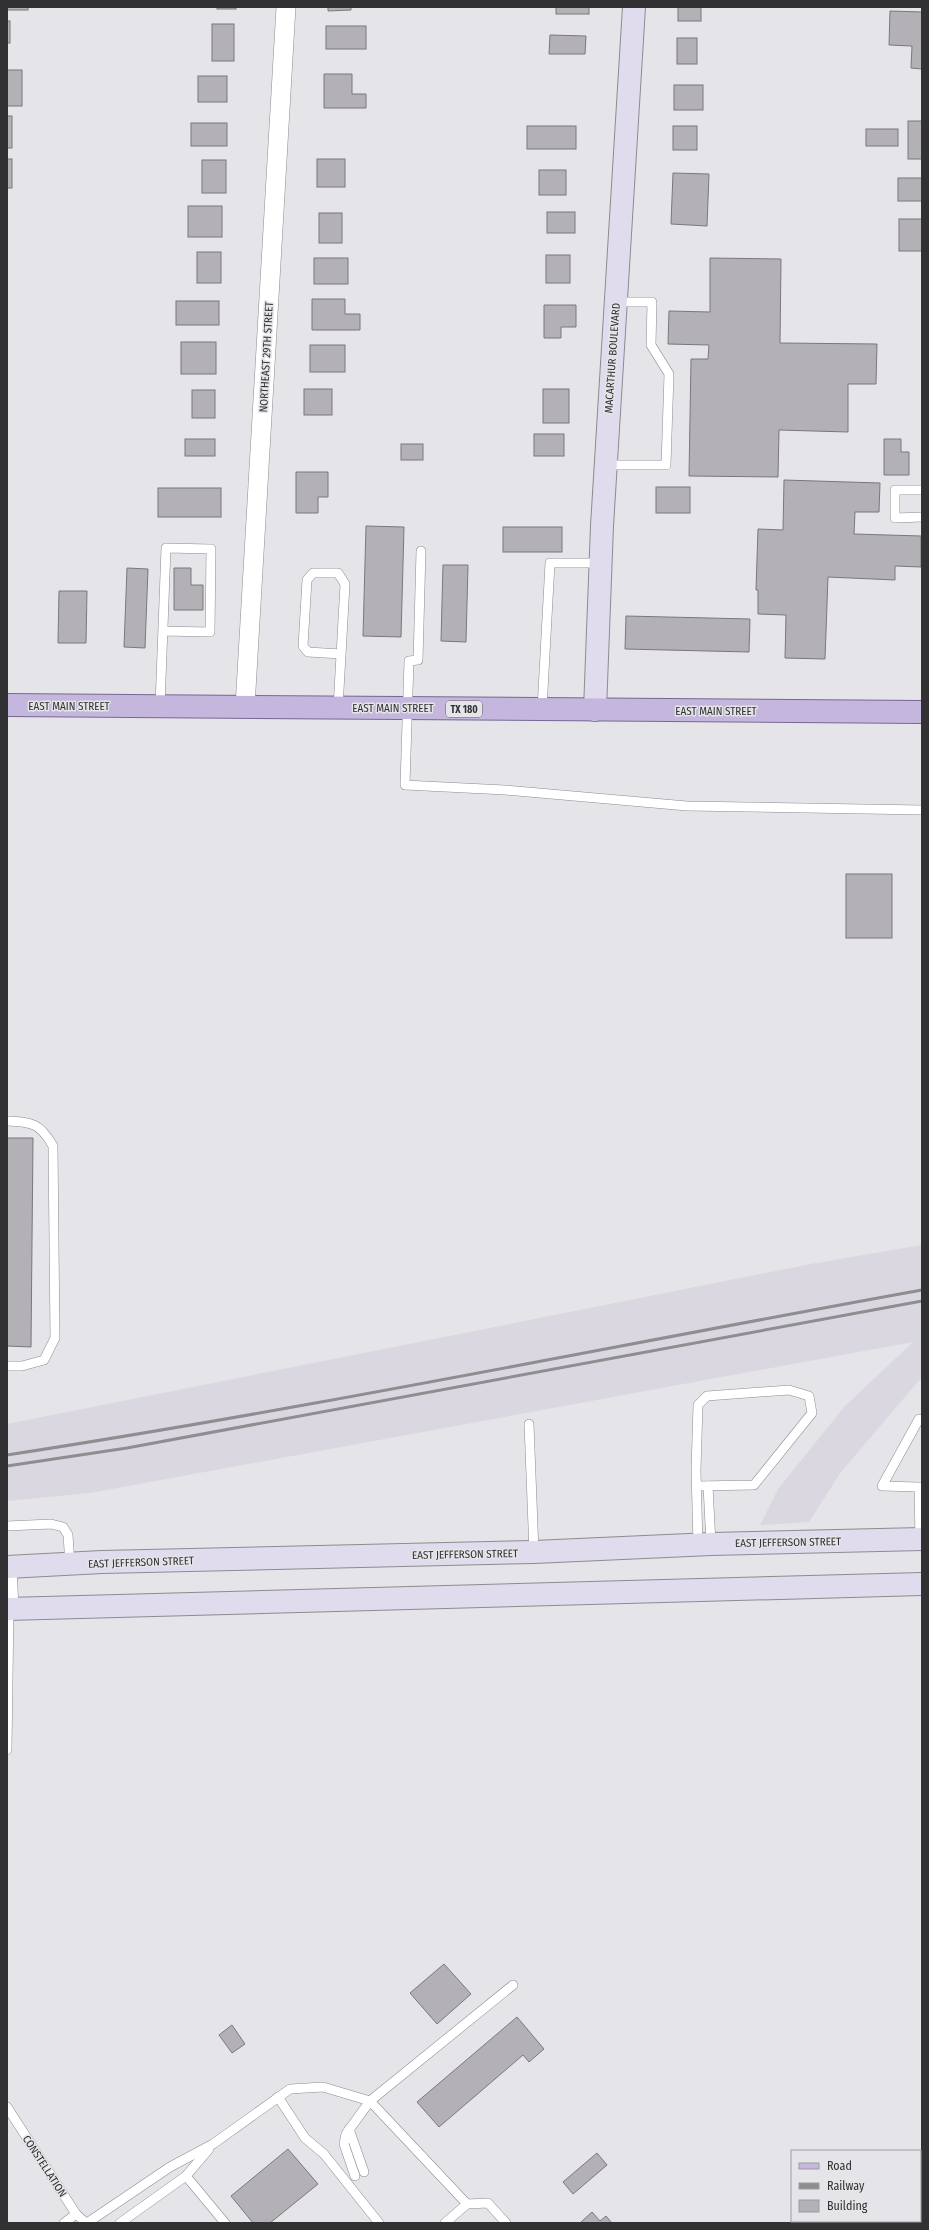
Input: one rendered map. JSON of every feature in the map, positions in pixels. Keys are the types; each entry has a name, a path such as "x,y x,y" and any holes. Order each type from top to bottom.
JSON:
{"main road":[{"name":"MACARTHUR BOULEVARD","path":"595,710 605,465 634,7"},
{"name":"EAST MAIN STREET","path":"7,705 922,712"},
{"name":"EAST JEFFERSON STREET","path":"7,1567 70,1564 534,1552 704,1544 921,1539"},
{"path":"8,1609 922,1584"}],"street":[{"name":"NORTHEAST 29TH STREET","path":"245,707 286,7"},
{"path":"7,1567 8,1609"}],"lane":[{"path":"605,465 666,465 669,374 651,345 652,302 616,302"},
{"path":"922,490 895,490 894,518 922,517"},
{"path":"160,706 166,548 211,549 210,632 163,631"},
{"path":"421,550 418,660 409,661 405,785 505,790 687,806 922,810"},
{"path":"542,709 550,563 600,563"},
{"path":"338,708 345,584 338,573 312,572 307,580 304,646 308,652 341,654"},
{"path":"7,1121 27,1122 39,1128 44,1131 52,1146 55,1338 44,1360 22,1366 7,1366"},
{"path":"697,1486 754,1484 812,1413 809,1396 789,1390 707,1396 698,1405 697,1486 704,1544"},
{"path":"919,1419 882,1486 919,1487 921,1539"},
{"path":"529,1424 534,1552"},
{"path":"704,1544 708,1486"},
{"path":"7,1526 51,1524 63,1527 68,1534 70,1564"},
{"path":"7,1750 8,1609"},
{"path":"355,2176 344,2144 346,2134 370,2101 513,1985"},
{"path":"87,2223 170,2167 213,2144 290,2089 323,2087 370,2101 467,2204"},
{"path":"278,2097 305,2138 324,2154 379,2223"},
{"name":"CONSTELLATION","path":"7,2107 76,2214 87,2223"},
{"path":"349,2129 364,2172"},
{"path":"120,2223 186,2176 213,2144"},
{"path":"186,2176 225,2223"},
{"path":"445,2223 467,2204 488,2203 506,2223"},
{"path":"64,2223 76,2214"}],"shaded area":[{"path":"922,1245 922,1377 841,1472 809,1522 760,1525 778,1489 845,1406 913,1342 90,1493 7,1501 7,1424 811,1264"}],"building":[{"path":"7,7 28,7 28,10 7,10"},
{"path":"217,7 236,7 236,9 217,9"},
{"path":"328,7 351,7 351,10 328,11"},
{"path":"556,7 589,7 589,14 556,14"},
{"path":"678,7 701,7 701,21 678,21"},
{"path":"890,11 922,12 922,69 911,68 912,46 889,45"},
{"path":"7,21 10,21 10,43 7,43"},
{"path":"212,24 234,24 234,61 212,61"},
{"path":"326,26 366,26 366,49 326,49"},
{"path":"550,35 586,36 585,54 549,54"},
{"path":"677,38 697,38 697,64 677,64"},
{"path":"7,70 22,70 22,106 7,106"},
{"path":"324,74 352,74 352,94 366,94 366,108 324,108"},
{"path":"198,76 227,76 227,102 198,102"},
{"path":"674,85 703,85 703,110 674,110"},
{"path":"7,116 12,116 12,148 7,148"},
{"path":"908,121 922,121 922,159 908,159"},
{"path":"191,123 227,123 227,146 191,146"},
{"path":"527,126 576,126 576,149 527,149"},
{"path":"673,126 697,126 697,150 673,150"},
{"path":"866,129 898,129 898,146 866,146"},
{"path":"7,159 12,159 12,188 7,188"},
{"path":"317,159 345,159 345,187 317,187"},
{"path":"202,160 226,160 226,193 202,193"},
{"path":"539,170 566,170 566,195 539,195"},
{"path":"673,173 709,174 707,226 671,224"},
{"path":"898,178 922,178 922,201 898,201"},
{"path":"188,206 222,206 222,237 188,237"},
{"path":"547,212 575,212 575,233 547,233"},
{"path":"319,213 342,213 342,243 319,243"},
{"path":"899,219 922,219 922,251 899,251"},
{"path":"197,252 221,252 221,283 197,283"},
{"path":"546,255 570,255 570,283 546,283"},
{"path":"314,258 348,258 348,284 314,284"},
{"path":"710,258 781,259 780,343 877,344 876,384 848,384 848,432 779,430 778,477 689,476 691,359 708,359 709,345 668,344 669,311 710,312"},
{"path":"312,299 345,299 345,314 360,314 360,330 312,330"},
{"path":"176,301 219,301 219,325 176,325"},
{"path":"544,305 576,305 576,327 561,327 561,338 544,338"},
{"path":"181,342 216,342 216,374 181,374"},
{"path":"310,345 345,345 345,372 310,372"},
{"path":"304,389 332,389 332,415 304,415"},
{"path":"543,389 569,389 569,423 543,423"},
{"path":"192,390 215,390 215,418 192,418"},
{"path":"534,434 564,434 564,456 534,456"},
{"path":"185,439 215,439 215,456 185,456"},
{"path":"884,439 901,439 901,452 909,452 909,475 884,475"},
{"path":"401,444 423,444 423,460 401,460"},
{"path":"296,472 328,472 328,497 318,497 318,513 296,513"},
{"path":"784,480 880,483 879,512 855,512 854,534 921,536 921,567 895,566 895,580 828,577 825,659 785,658 786,615 758,614 758,590 756,590 758,529 783,530"},
{"path":"656,487 690,487 690,513 656,513"},
{"path":"158,488 221,488 221,517 158,517"},
{"path":"366,526 404,527 401,637 363,636"},
{"path":"503,527 562,527 562,552 503,552"},
{"path":"443,565 468,565 466,642 441,641"},
{"path":"127,568 148,569 145,648 124,647"},
{"path":"174,568 191,568 191,585 203,585 203,610 174,610"},
{"path":"59,591 87,591 86,643 58,643"},
{"path":"626,616 750,619 749,652 625,649"},
{"path":"846,874 892,874 892,938 846,938"},
{"path":"7,1138 33,1138 31,1347 7,1346"},
{"path":"444,1964 471,1994 437,2024 410,1993"},
{"path":"517,2017 544,2049 529,2062 523,2055 439,2127 417,2102"},
{"path":"232,2025 245,2044 232,2053 219,2035"},
{"path":"288,2149 318,2184 270,2223 253,2223 231,2196"},
{"path":"597,2153 607,2165 573,2194 563,2182"},
{"path":"592,2212 600,2221 606,2216 612,2223 580,2223"}],"railway":[{"path":"7,1455 122,1437 351,1397 922,1290"},
{"path":"7,1466 127,1448 922,1301"}]}
